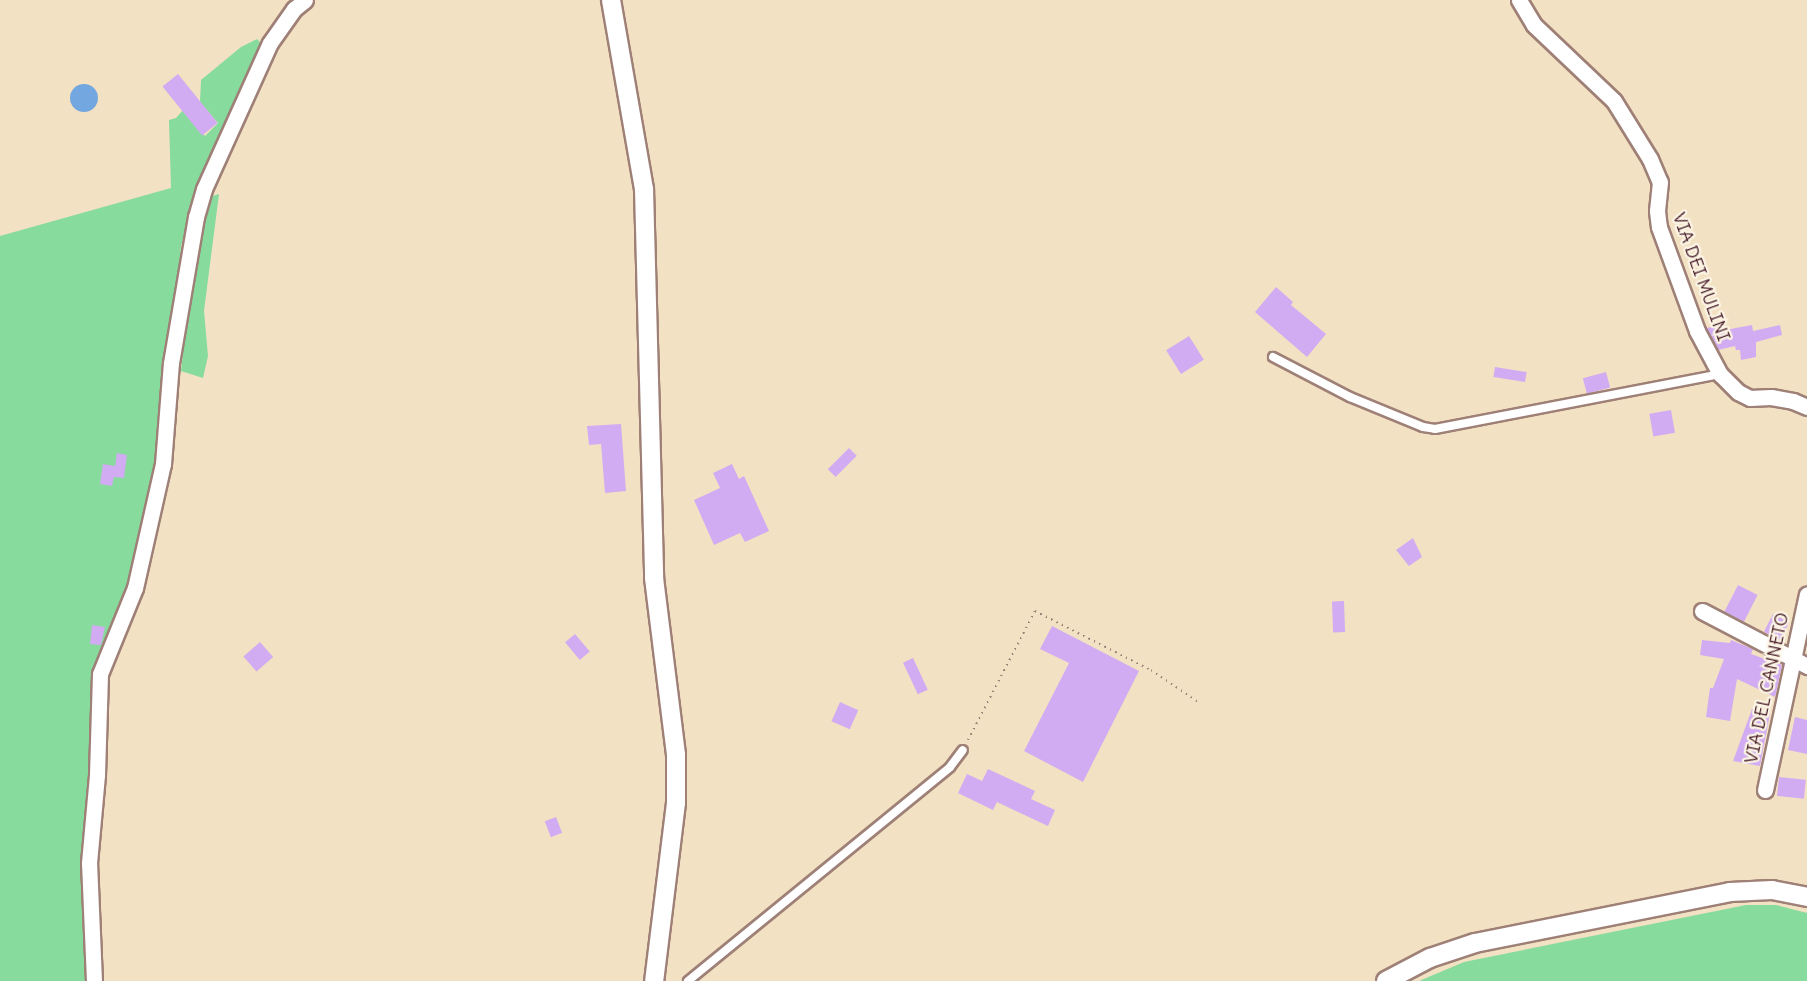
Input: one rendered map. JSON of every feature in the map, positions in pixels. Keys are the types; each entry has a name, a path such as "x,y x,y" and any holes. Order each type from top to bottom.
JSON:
{"street":[{"path":"94,981 89,863 98,775 100,674 135,588 163,464 171,363 196,217 204,189 270,43 294,9 304,0"},
{"path":"611,0 644,189 654,578 676,755 676,802 654,981"},
{"name":"VIA DEI MULINI","path":"1519,0 1534,25 1614,101 1650,159 1660,182 1657,211 1659,227 1697,331 1720,374 1738,392 1750,398 1793,401 1807,407"},
{"name":"VIA DEL CANNETO","path":"1764,790 1800,663 1807,594"},
{"path":"1702,611 1800,663"},
{"path":"1386,981 1430,958 1475,943 1718,894 1761,890 1807,897"}],"lane":[{"path":"1273,357 1350,397 1423,427 1435,429 1720,374"},
{"path":"688,981 950,767 963,750"}],"path":[{"path":"963,750 1035,611 1151,670 1198,702"}],"green space":[{"path":"257,39 262,44 190,208 181,247 160,455 131,589 95,675 92,777 82,858 91,981 0,981 0,236 171,188 169,120 176,118 183,110 205,136 218,123 200,102 201,80 241,47"},
{"path":"219,194 204,311 208,356 203,378 181,371 191,280 206,198"},
{"path":"1746,905 1776,905 1807,913 1807,981 1419,981 1464,962"}],"water":[{"path":"84,84 94,88 98,98 94,108 84,112 74,108 70,98 74,88"}],"building":[{"path":"178,74 218,123 202,136 162,87"},
{"path":"1276,287 1293,302 1291,305 1326,334 1307,357 1255,312"},
{"path":"1724,325 1725,330 1752,325 1753,331 1780,325 1782,335 1756,342 1756,357 1741,360 1740,350 1736,350 1735,346 1718,350 1706,328"},
{"path":"1189,336 1204,360 1181,374 1166,350"},
{"path":"1495,367 1527,372 1525,382 1493,377"},
{"path":"1606,372 1610,387 1587,394 1583,378"},
{"path":"1671,410 1675,433 1653,436 1649,414"},
{"path":"621,424 626,491 605,493 601,444 589,445 587,426"},
{"path":"849,448 857,456 836,477 828,469"},
{"path":"117,453 127,455 124,478 114,477 112,486 100,484 103,464 115,466"},
{"path":"732,464 739,479 744,476 769,531 745,542 740,533 714,545 694,500 720,488 713,473"},
{"path":"1413,538 1422,557 1409,566 1396,550"},
{"path":"1738,585 1758,595 1744,622 1724,612"},
{"path":"1332,601 1344,601 1345,632 1333,632"},
{"path":"1773,614 1789,622 1780,640 1764,632"},
{"path":"92,625 105,627 101,645 90,644"},
{"path":"1052,626 1139,671 1083,782 1024,751 1069,663 1040,649"},
{"path":"575,634 590,652 580,660 565,642"},
{"path":"1702,640 1730,643 1731,640 1753,649 1751,654 1782,665 1775,697 1737,679 1730,721 1706,717 1710,688 1713,688 1724,659 1700,655"},
{"path":"260,642 273,657 257,672 243,656"},
{"path":"913,658 928,690 918,694 903,663"},
{"path":"840,702 858,710 850,729 831,721"},
{"path":"1752,709 1770,713 1760,766 1733,761"},
{"path":"1795,717 1807,720 1807,754 1788,750"},
{"path":"988,769 1035,791 1031,799 1055,810 1048,826 997,802 993,810 958,793 967,774 982,781"},
{"path":"1779,777 1806,780 1804,799 1777,796"},
{"path":"556,817 562,833 551,837 545,821"}]}
